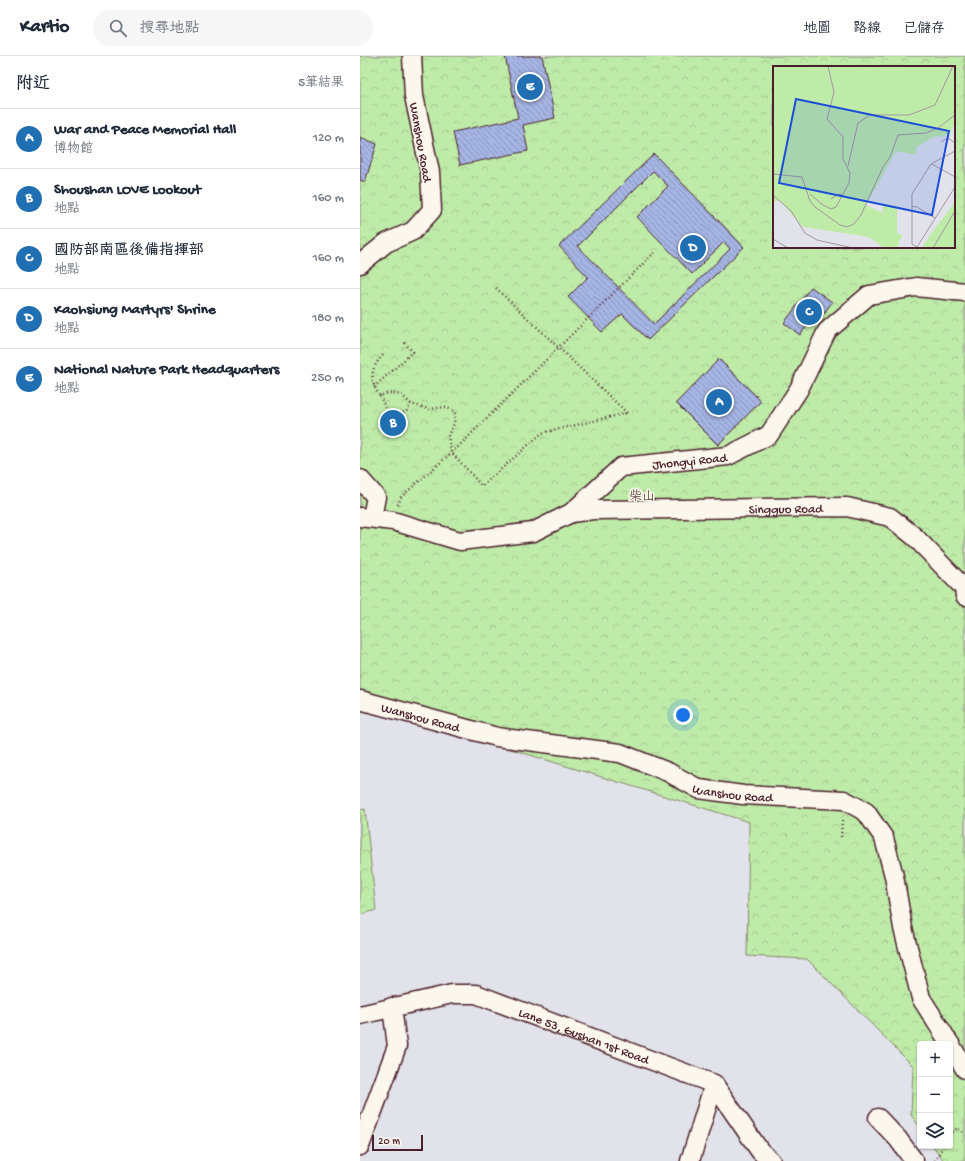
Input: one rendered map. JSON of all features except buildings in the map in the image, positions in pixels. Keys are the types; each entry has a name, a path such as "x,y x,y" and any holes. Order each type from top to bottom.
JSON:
{"lane":[{"name":"Wanshou Road","path":"360,264 386,243 413,231 432,210 430,172 414,96 412,56"},
{"name":"Jhongyi Road","path":"366,517 393,521 460,541 533,532 571,513 621,467 728,456 769,435 799,389 827,332 869,295 916,287 965,292"},
{"path":"360,479 376,496 366,517"},
{"name":"Singguo Road","path":"571,513 593,510 847,507 890,518 915,537 964,588 965,596"},
{"name":"Wanshou Road","path":"360,700 497,737 620,753 668,772 699,789 743,795 844,800 866,812 884,838 894,876 903,928 921,998 948,1041"},
{"name":"Lane 53, Gushan 1st Road","path":"360,1015 452,994 476,994 714,1084"},
{"path":"360,1146 397,1046 392,1007"},
{"name":"Wanshou Road","path":"953,1049 965,1068"},
{"path":"690,1161 714,1084"},
{"path":"714,1084 760,1151 770,1161"},
{"path":"878,1118 898,1139 914,1161"}],"path":[{"path":"401,497 451,452 655,252"},
{"path":"380,396 388,393 402,394 411,404 429,410 446,407 455,412 454,424 448,435 451,452 482,486 542,433 627,413 496,288"},
{"path":"374,387 413,352 403,341"},
{"path":"383,355 374,365 372,373 374,387 386,409 396,414 406,412 411,404"},
{"path":"953,1132 957,1128 965,1134"},
{"path":"935,1161 941,1149"}],"green space":[{"name":"柴山","path":"360,56 965,56 965,1161 944,1161 935,1149 953,1149 953,1041 917,1041 917,1123 911,1115 913,1066 807,959 747,956 749,822 360,703"},
{"path":"365,809 376,910 360,915 360,810"}],"place":[{"name":"National Nature Park Headquarters","path":"530,87"},
{"name":"Kaohsiung Martyrs' Shrine","path":"693,248"},
{"name":"國防部南區後備指揮部","path":"809,312"},
{"name":"War and Peace Memorial Hall","path":"719,402"},
{"name":"Shoushan LOVE Lookout","path":"393,423"}]}
